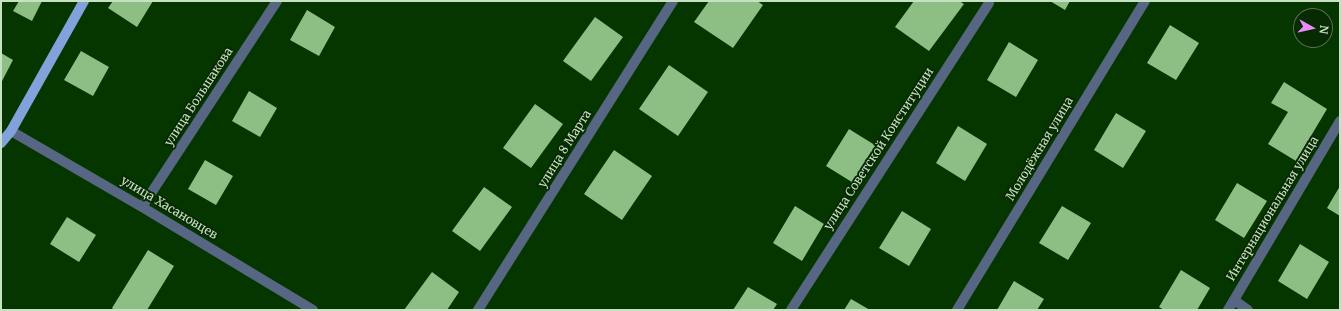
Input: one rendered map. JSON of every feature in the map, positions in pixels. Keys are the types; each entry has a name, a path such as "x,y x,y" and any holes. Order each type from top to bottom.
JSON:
{"main road":[{"path":"1,143 10,131 84,1"}],"street":[{"name":"улица Большакова","path":"142,207 277,1"},
{"name":"улица 8 Марта","path":"478,310 674,1"},
{"name":"Молодёжная улица","path":"957,310 1145,1"},
{"name":"улица Советской Конституции","path":"791,310 989,3"},
{"name":"Интернациональная улица","path":"1228,310 1340,121"},
{"name":"улица Хасановцев","path":"10,131 142,207 313,310"},
{"path":"1234,300 1248,310"}],"building":[{"path":"19,1 42,1 32,21 13,11"},
{"path":"113,1 153,1 137,27 108,8"},
{"path":"709,1 757,1 763,5 733,48 694,22"},
{"path":"914,1 959,1 964,4 929,51 895,27"},
{"path":"1050,1 1070,1 1065,10"},
{"path":"307,10 335,27 319,56 290,40"},
{"path":"595,17 623,37 591,81 563,61"},
{"path":"1170,25 1199,43 1176,80 1147,63"},
{"path":"1009,42 1038,60 1016,97 987,80"},
{"path":"81,51 109,67 93,96 64,80"},
{"path":"1,53 13,60 1,83"},
{"path":"669,65 708,92 678,136 639,109"},
{"path":"1284,82 1327,109 1296,161 1268,144 1288,112 1271,103"},
{"path":"249,91 277,108 260,137 232,121"},
{"path":"535,104 563,124 531,168 503,148"},
{"path":"1116,113 1146,131 1123,168 1094,150"},
{"path":"958,126 987,144 965,181 936,163"},
{"path":"849,129 878,147 855,184 826,166"},
{"path":"614,150 652,176 622,220 584,194"},
{"path":"205,160 233,176 216,205 188,189"},
{"path":"1237,183 1267,201 1244,238 1215,220"},
{"path":"1340,186 1340,216 1327,208"},
{"path":"484,187 512,207 480,251 452,231"},
{"path":"795,206 824,224 802,261 773,243"},
{"path":"1062,206 1091,223 1068,260 1039,243"},
{"path":"902,211 931,229 909,266 879,248"},
{"path":"67,217 96,235 79,262 50,244"},
{"path":"1300,244 1329,262 1307,299 1278,281"},
{"path":"148,250 174,266 147,310 114,310 112,308"},
{"path":"1181,270 1210,288 1197,310 1164,310 1159,307"},
{"path":"432,272 459,292 447,310 404,310"},
{"path":"1014,281 1044,299 1037,310 997,310"},
{"path":"748,287 777,304 773,310 733,310"},
{"path":"851,299 870,310 844,310"}]}
